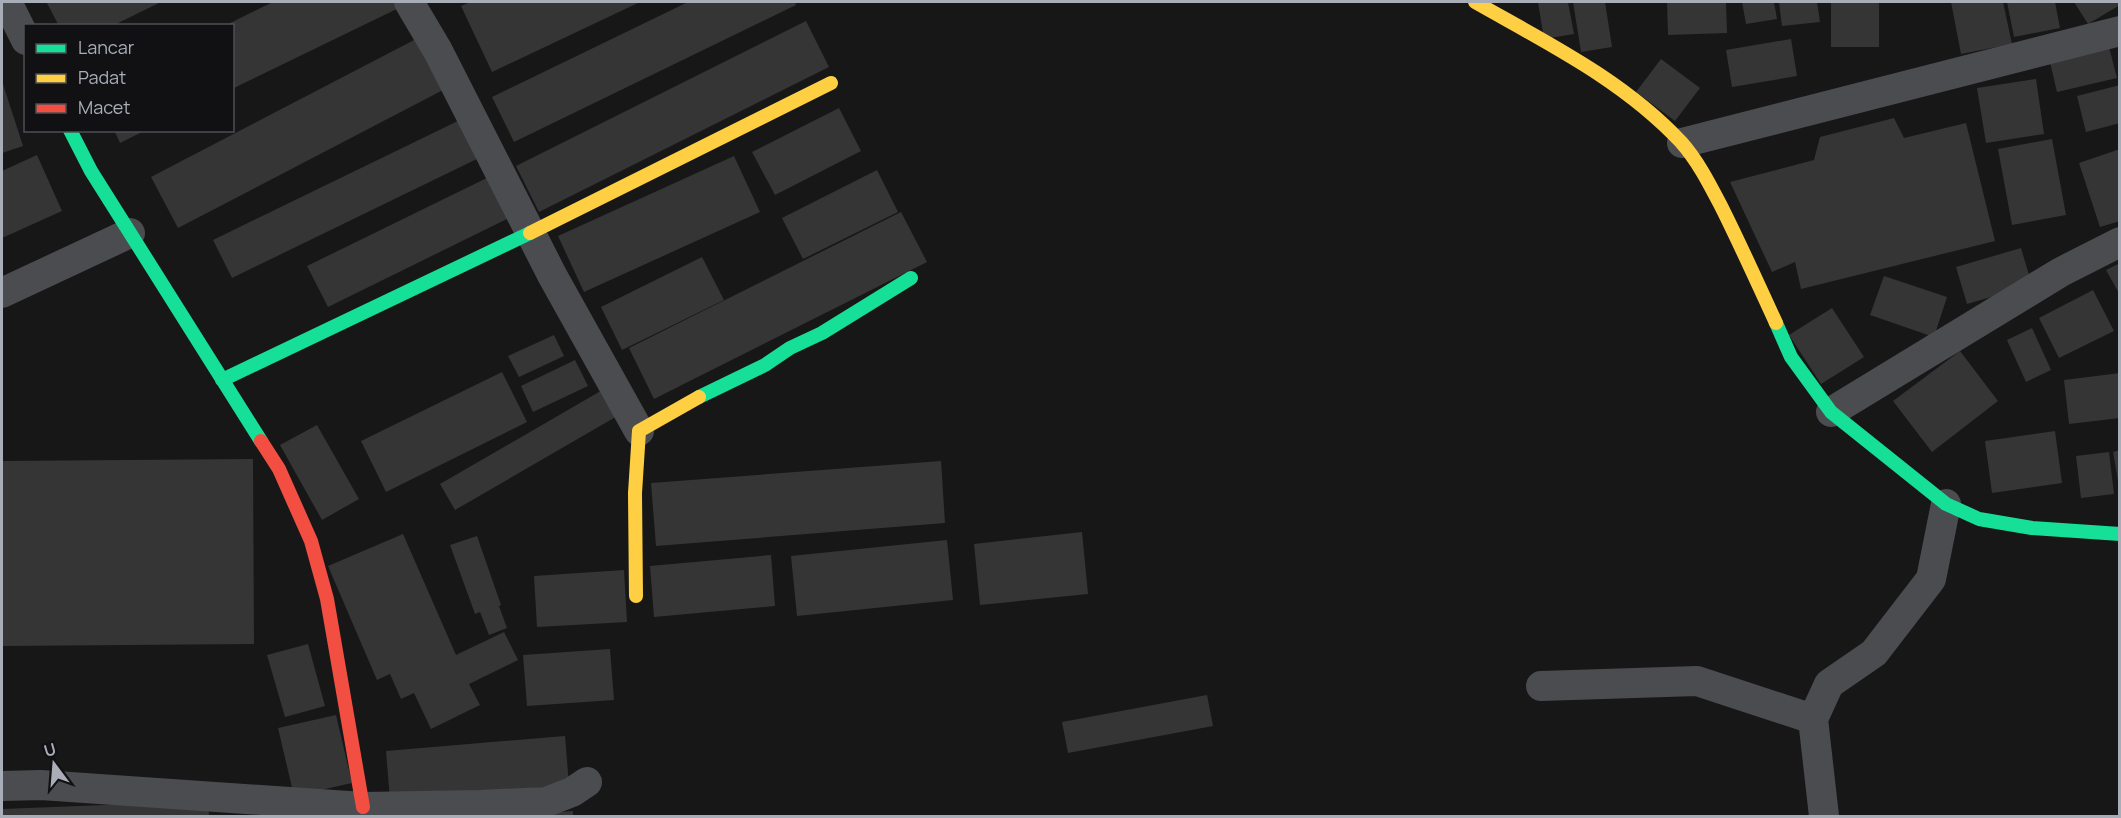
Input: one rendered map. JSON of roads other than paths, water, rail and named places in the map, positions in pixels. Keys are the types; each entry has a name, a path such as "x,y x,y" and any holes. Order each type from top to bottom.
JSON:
{"street":[{"path":"6,2 24,36"},
{"path":"409,2 438,51 530,233 639,432 634,479 636,596"},
{"path":"1475,2 1600,73 1644,108 1682,143 1707,179 1738,240 1791,357 1831,412 1946,504 1979,519 2031,528 2120,534"},
{"path":"1682,143 2120,31"},
{"path":"222,380 530,233 831,82"},
{"path":"71,132 91,171 279,469 311,541 327,599 363,807"},
{"path":"2,293 130,232"},
{"path":"1831,412 2061,272 2120,242"},
{"path":"639,432 701,396 765,365 790,348 822,333 911,279"},
{"path":"1824,816 1813,719 1829,684 1874,652 1931,579 1946,504"},
{"path":"1541,686 1697,681 1813,719"},
{"path":"2,786 41,785 363,807 546,802 572,792 587,782"}]}
